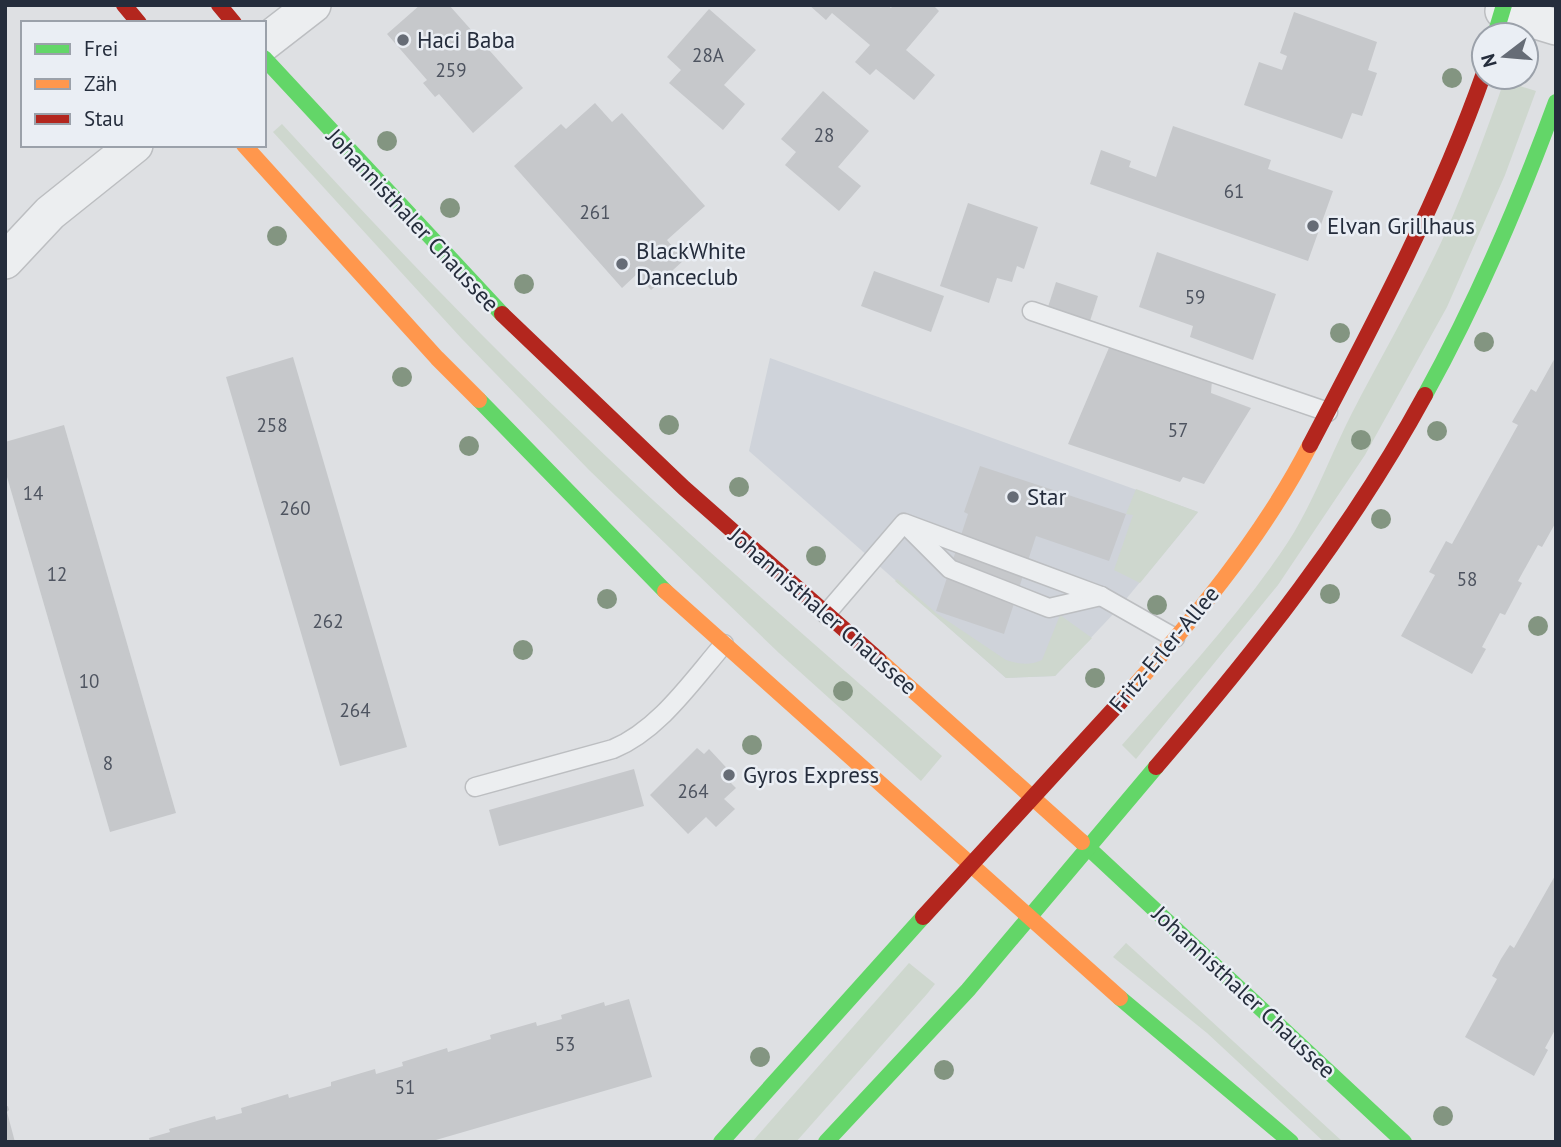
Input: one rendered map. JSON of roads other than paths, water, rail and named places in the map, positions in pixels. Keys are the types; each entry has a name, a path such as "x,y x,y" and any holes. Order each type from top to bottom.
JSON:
{"main road":[{"path":"124,5 137,21"},
{"path":"219,5 232,21"},
{"name":"Johannisthaler Chaussee","path":"266,60 489,302 684,488 1033,798 1404,1142"},
{"name":"Fritz-Erler-Allee","path":"721,1142 1175,638 1267,520 1304,460 1388,300 1437,199 1477,91"},
{"path":"826,1142 947,1013 1088,848 1283,613 1366,496 1415,415 1486,277 1516,210 1556,102"},
{"path":"246,147 437,358 667,593 1083,967 1290,1142"}],"street":[{"path":"266,41 313,5"},
{"path":"1501,17 1556,27"},
{"path":"5,261 50,213 132,147"}],"lane":[{"path":"1032,311 1328,412"},
{"path":"826,614 904,523"},
{"path":"904,523 1101,596 1175,638"},
{"path":"904,523 950,569 1049,608 1101,596"},
{"path":"474,788 613,749 632,741 666,710 724,645"}],"place":[{"name":"Haci Baba","path":"403,40"},
{"name":"Elvan Grillhaus","path":"1313,226"},
{"name":"BlackWhite Danceclub","path":"622,264"},
{"name":"Star","path":"1013,497"},
{"name":"Gyros Express","path":"729,775"}]}
